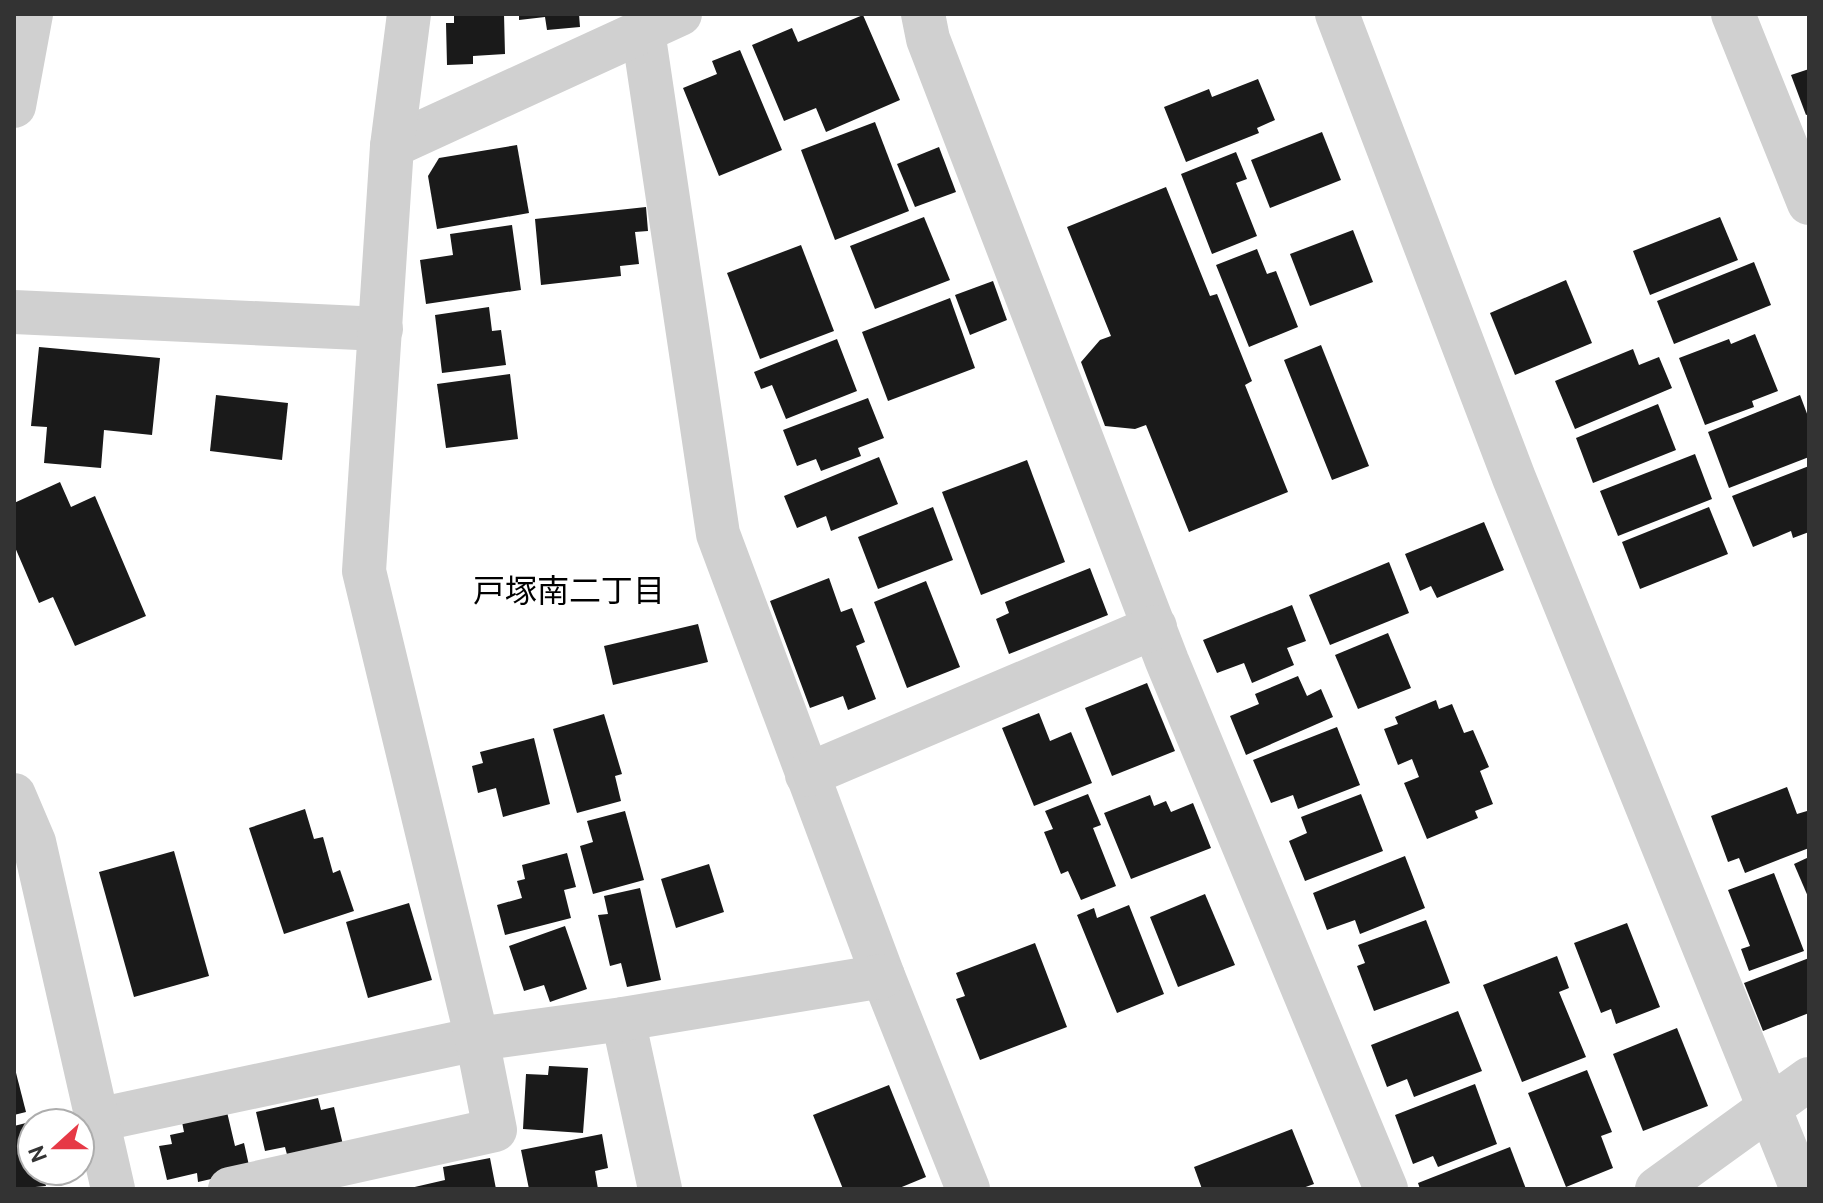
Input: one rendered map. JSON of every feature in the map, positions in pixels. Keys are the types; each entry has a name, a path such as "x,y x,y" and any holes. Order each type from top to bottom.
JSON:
{"street":[{"path":"14,106 31,14"},
{"path":"230,1189 495,1130 477,1039 364,571 392,146 409,14"},
{"path":"923,14 928,39 1155,627 1386,1189"},
{"path":"1733,14 1809,203"},
{"path":"1339,15 1514,478 1802,1189"},
{"path":"392,146 661,22 718,534 883,976 968,1189"},
{"path":"14,312 381,329"},
{"path":"807,775 1155,627"},
{"path":"14,795 34,842 113,1189"},
{"path":"97,1120 477,1039 623,1019 883,976"},
{"path":"623,1019 660,1189"},
{"path":"1657,1189 1809,1079"}],"building":[{"path":"454,14 504,14 505,54 473,56 473,64 447,65 446,23 454,23"},
{"path":"519,14 579,14 580,27 547,30 545,17 519,20"},
{"path":"863,15 900,100 826,132 816,108 784,121 752,45 792,28 798,42"},
{"path":"740,50 782,150 719,176 683,88 717,74 712,61"},
{"path":"1809,69 1809,114 1806,115 1791,75"},
{"path":"1258,79 1275,120 1257,128 1259,133 1186,162 1164,107 1209,89 1212,97"},
{"path":"875,122 909,211 835,240 801,150"},
{"path":"1322,132 1341,180 1270,208 1251,160"},
{"path":"517,145 529,213 437,229 428,176 439,158"},
{"path":"939,147 956,192 915,207 897,164"},
{"path":"1236,152 1247,179 1236,183 1257,236 1212,254 1181,174"},
{"path":"1166,187 1210,296 1217,294 1252,381 1245,385 1288,492 1189,532 1146,425 1135,429 1105,426 1081,362 1100,340 1111,336 1067,227"},
{"path":"646,207 648,231 635,232 639,264 620,266 621,276 541,285 535,219"},
{"path":"924,217 950,280 875,309 850,246"},
{"path":"1720,217 1738,260 1650,295 1633,251"},
{"path":"512,225 521,290 426,304 420,260 453,255 450,234"},
{"path":"1353,230 1373,282 1310,306 1290,254"},
{"path":"801,245 834,331 760,359 727,273"},
{"path":"1257,249 1267,274 1276,271 1298,327 1249,347 1216,265"},
{"path":"1754,262 1771,305 1674,344 1657,301"},
{"path":"1566,280 1592,343 1515,375 1490,313"},
{"path":"993,281 1007,320 970,335 955,295"},
{"path":"950,298 975,368 888,401 862,332"},
{"path":"489,307 492,331 501,330 506,365 442,373 435,315"},
{"path":"1755,334 1778,391 1752,401 1754,407 1705,425 1679,358 1729,339 1731,344"},
{"path":"837,339 857,391 786,419 772,385 761,389 754,372"},
{"path":"1321,345 1369,466 1332,480 1284,360"},
{"path":"39,347 160,358 152,435 104,430 101,468 44,463 47,427 31,426"},
{"path":"1633,349 1639,365 1659,357 1672,388 1575,429 1555,381"},
{"path":"510,374 518,439 446,448 437,384"},
{"path":"216,395 288,403 282,460 210,451"},
{"path":"1800,395 1809,419 1809,457 1729,488 1708,432"},
{"path":"868,398 884,438 858,448 861,456 821,471 816,459 797,466 783,430"},
{"path":"1658,404 1676,450 1593,483 1576,438"},
{"path":"1695,454 1712,499 1618,536 1600,491"},
{"path":"879,457 898,504 831,531 826,516 797,528 784,496"},
{"path":"1027,460 1065,562 981,595 942,492"},
{"path":"1809,466 1809,532 1793,538 1791,531 1753,547 1732,496"},
{"path":"60,482 71,507 95,496 146,616 75,646 53,597 39,603 14,545 14,503"},
{"path":"933,507 953,560 878,589 858,537"},
{"path":"1709,507 1728,554 1640,589 1622,542"},
{"path":"1484,522 1504,570 1437,598 1431,586 1420,591 1405,554"},
{"path":"1389,562 1409,613 1330,645 1309,595"},
{"path":"1090,568 1108,615 1009,654 996,619 1009,613 1005,602"},
{"path":"829,578 841,612 852,608 865,642 856,646 876,699 848,710 843,696 810,708 770,601"},
{"path":"926,581 960,667 907,688 874,602"},
{"path":"1292,605 1306,641 1287,648 1294,665 1252,683 1244,663 1217,673 1203,640"},
{"path":"698,624 708,662 613,685 604,646"},
{"path":"1388,633 1411,688 1358,709 1335,655"},
{"path":"1298,676 1307,696 1321,689 1333,717 1246,755 1230,716 1259,704 1255,694"},
{"path":"1147,683 1175,751 1112,776 1085,708"},
{"path":"1436,700 1439,709 1452,704 1464,733 1473,730 1489,767 1480,771 1493,804 1475,811 1478,818 1427,839 1404,783 1419,777 1412,759 1398,765 1384,729 1398,724 1395,717"},
{"path":"1039,713 1050,741 1071,732 1092,783 1034,806 1002,728"},
{"path":"604,714 622,774 615,776 621,801 577,813 553,729"},
{"path":"1337,727 1360,785 1298,809 1293,795 1271,803 1253,760"},
{"path":"534,738 550,804 503,817 496,788 478,793 472,766 483,763 480,752"},
{"path":"1787,787 1797,814 1807,811 1809,816 1809,848 1745,873 1739,858 1728,862 1711,816"},
{"path":"1088,794 1101,825 1093,828 1116,886 1081,900 1068,871 1061,874 1044,832 1053,829 1045,811"},
{"path":"1361,794 1383,851 1305,881 1289,841 1307,833 1301,817"},
{"path":"1150,795 1154,806 1166,801 1171,812 1193,803 1211,848 1131,879 1104,813"},
{"path":"305,809 314,839 323,837 333,873 340,870 354,911 284,934 249,828"},
{"path":"625,811 644,880 593,894 580,846 593,842 587,821"},
{"path":"174,851 209,976 134,997 99,872"},
{"path":"567,853 576,887 564,890 571,918 505,935 497,905 522,898 517,881 525,879 522,865"},
{"path":"1405,856 1425,908 1360,934 1355,920 1327,930 1313,893"},
{"path":"1809,857 1809,899 1794,864"},
{"path":"709,864 724,912 676,928 661,879"},
{"path":"1774,873 1804,951 1749,971 1741,949 1750,946 1728,890"},
{"path":"640,888 661,980 627,987 621,963 610,966 598,915 608,914 604,896"},
{"path":"1205,894 1235,965 1178,987 1150,917"},
{"path":"409,903 432,980 368,998 346,922"},
{"path":"1129,905 1164,994 1117,1013 1077,915 1094,908 1097,918"},
{"path":"1426,920 1450,983 1374,1011 1357,966 1365,963 1358,945"},
{"path":"1627,923 1660,1007 1616,1024 1611,1009 1601,1013 1574,943"},
{"path":"565,926 587,989 550,1002 544,985 524,991 509,946"},
{"path":"1035,943 1067,1027 980,1060 956,999 965,996 956,973"},
{"path":"1557,956 1569,988 1559,992 1586,1057 1522,1082 1483,985"},
{"path":"1809,958 1809,1013 1763,1031 1744,983"},
{"path":"1458,1011 1482,1071 1414,1097 1407,1079 1387,1087 1371,1045"},
{"path":"1677,1028 1708,1106 1643,1131 1613,1054"},
{"path":"14,1065 25,1107 16,1107 14,1115"},
{"path":"549,1066 588,1068 583,1133 523,1129 526,1074 548,1075"},
{"path":"1587,1070 1612,1132 1601,1136 1613,1168 1566,1187 1528,1093"},
{"path":"1475,1084 1497,1144 1438,1167 1433,1156 1413,1164 1395,1115"},
{"path":"889,1085 926,1177 897,1189 843,1189 813,1115"},
{"path":"318,1098 321,1110 334,1107 344,1149 289,1162 285,1147 265,1151 256,1112"},
{"path":"227,1112 235,1146 244,1143 250,1170 198,1182 197,1173 167,1180 159,1146 172,1144 170,1135 184,1132 182,1122"},
{"path":"14,1126 16,1187 35,1187 14,1189"},
{"path":"1292,1129 1314,1184 1300,1189 1202,1189 1194,1167"},
{"path":"602,1134 608,1168 595,1171 598,1189 529,1189 521,1150"},
{"path":"1510,1147 1526,1189 1420,1189 1418,1183"},
{"path":"490,1158 496,1189 406,1189 445,1180 443,1167"}],"district":[{"name":"戸塚南二丁目","path":"569,591"}]}
